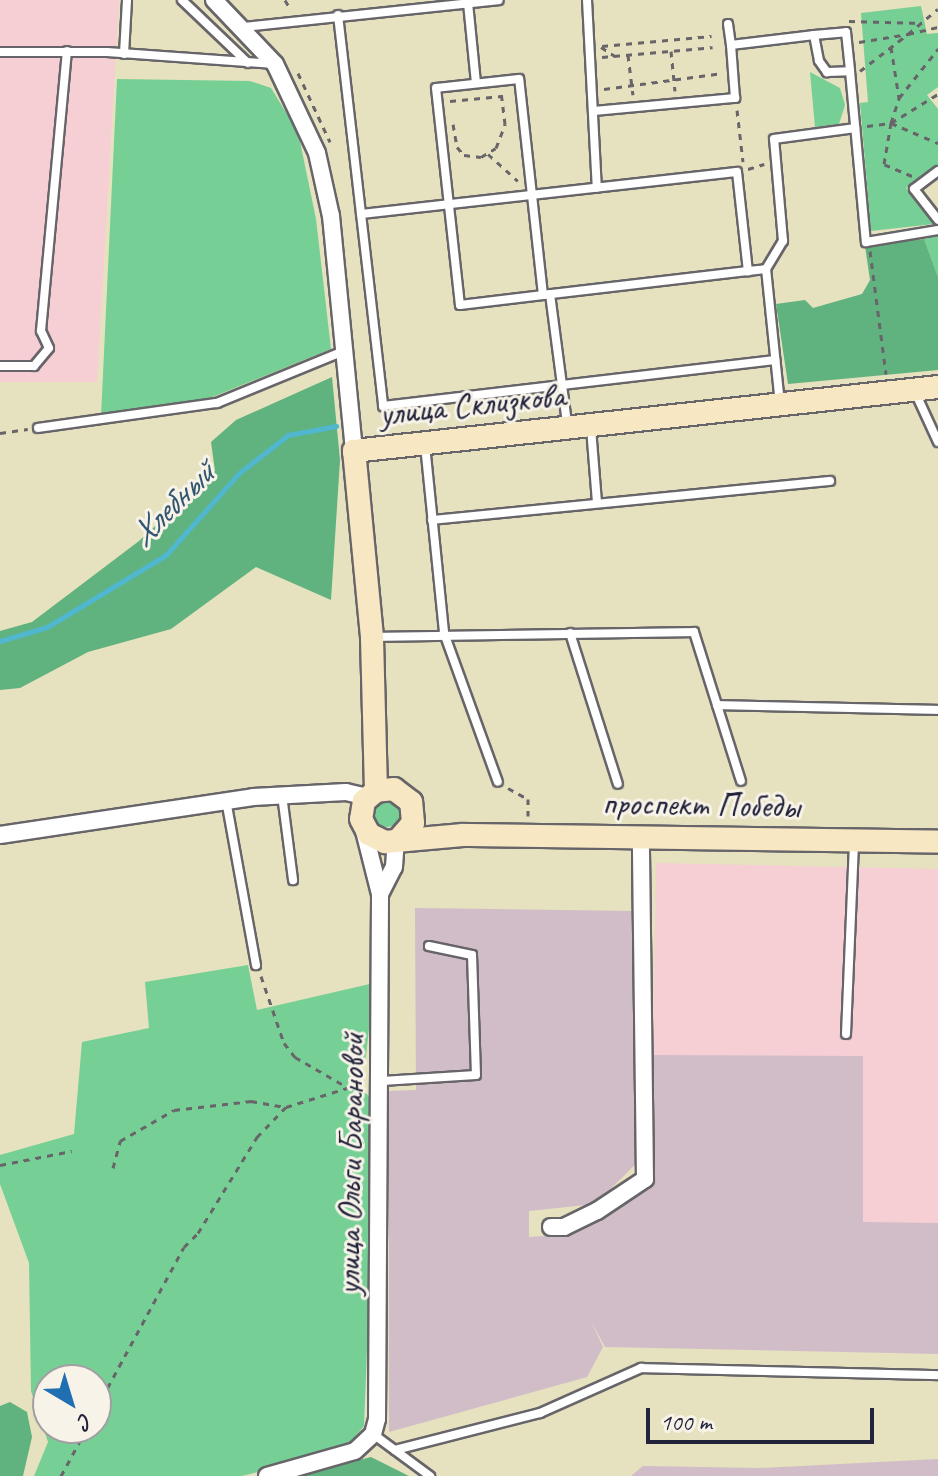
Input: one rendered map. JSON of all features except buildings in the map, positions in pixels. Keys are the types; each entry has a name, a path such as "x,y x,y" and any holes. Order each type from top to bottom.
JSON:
{"street":[{"name":"улица Склизкова","path":"214,0 275,64 305,122 325,184 354,451 938,387"},
{"path":"354,451 372,637 374,738 371,794 361,810 363,827"},
{"path":"374,738 409,799 413,823 397,840"},
{"path":"0,835 226,800 346,792 371,794 394,789 463,835"},
{"name":"проспект Победы","path":"363,827 377,839 397,840 463,835 938,842"},
{"name":"улица Ольги Барановой","path":"363,827 380,894 382,1081 373,1434"},
{"path":"551,1227 597,1211 645,1179 641,837"},
{"name":"улица Ольги Барановой","path":"380,894 394,867 397,840"},
{"path":"267,1476 355,1451 373,1434"}],"lane":[{"path":"124,54 127,0"},
{"path":"182,0 248,63"},
{"path":"243,27 499,0"},
{"path":"587,0 597,188"},
{"path":"468,3 476,83"},
{"path":"338,15 383,406 775,360"},
{"path":"594,111 735,98 728,24"},
{"path":"731,45 846,32 869,241 938,230"},
{"path":"814,35 819,61 827,72 850,75"},
{"path":"0,366 34,366 49,348 41,331 67,51"},
{"path":"0,52 67,51 275,64"},
{"path":"597,503 579,427 562,385 546,295 519,79 436,88 460,305 546,295 748,271 766,269"},
{"path":"780,405 766,269 783,241 774,139 855,128"},
{"path":"361,214 740,171 748,271"},
{"path":"938,171 914,189 938,220"},
{"path":"38,428 217,403 344,351"},
{"path":"914,390 938,442"},
{"path":"424,442 444,633 498,782"},
{"path":"432,520 830,481"},
{"path":"372,637 444,633 694,632 741,781"},
{"path":"570,633 618,784"},
{"path":"717,705 938,710"},
{"path":"282,795 293,880"},
{"path":"226,800 256,965"},
{"path":"846,1034 854,840"},
{"path":"382,1081 476,1075 472,955 429,946"},
{"path":"395,1450 540,1413 641,1368 938,1375"},
{"path":"373,1434 430,1476"}],"path":[{"path":"850,75 938,9"},
{"path":"847,44 938,27"},
{"path":"598,46 712,36"},
{"path":"591,59 713,47"},
{"path":"891,47 899,98"},
{"path":"920,184 908,171 884,164 899,98 938,49"},
{"path":"671,51 677,104"},
{"path":"628,55 635,107"},
{"path":"295,69 315,102 333,154"},
{"path":"592,91 708,79 733,69"},
{"path":"855,128 891,123 938,94"},
{"path":"488,153 496,148 505,124 502,96 450,101 457,147 464,155 488,153 532,195"},
{"path":"735,98 740,171 776,161"},
{"path":"891,123 938,143"},
{"path":"869,241 887,382"},
{"path":"0,433 38,428"},
{"path":"498,782 528,799 528,816"},
{"path":"256,965 284,1043 295,1057 347,1087"},
{"path":"112,1380 184,1247 198,1233 257,1137 286,1107 347,1087 382,1081"},
{"path":"113,1168 120,1141 174,1110 251,1101 286,1107"},
{"path":"0,1165 72,1151"},
{"path":"61,1476 78,1444"}],"shaded area":[{"path":"0,0 119,0 97,382 0,382"},
{"path":"656,863 938,869 938,1223 863,1223 653,1055"},
{"path":"415,908 632,911 639,1161 595,1204 529,1211 529,1237 563,1235 653,1187 653,1055 863,1056 863,1222 938,1223 938,1354 605,1347 591,1321 603,1347 587,1377 389,1432 389,1091 416,1090"},
{"path":"938,1459 938,1476 631,1476 643,1466 760,1468"}],"green space":[{"path":"921,6 927,34 938,33 938,87 927,95 938,109 938,165 906,188 934,224 871,231 860,103 868,102 861,13"},
{"path":"810,72 840,88 845,105 839,124 815,127"},
{"path":"117,79 250,81 271,88 298,132 316,219 331,349 210,398 101,416"},
{"path":"938,236 938,277 924,239"},
{"path":"924,239 938,277 938,370 788,384 776,304 805,300 813,308 862,294 870,280 865,246"},
{"path":"332,377 340,460 331,600 256,567 171,629 88,652 20,688 0,690 0,631 32,622 139,541 215,471 211,442 236,420"},
{"path":"387,801 396,805 400,814 396,823 387,827 378,823 374,814 378,805"},
{"path":"248,965 257,1010 374,983 366,1056 360,1073 350,1080 369,1096 375,1149 364,1426 344,1450 242,1476 34,1476 47,1444 112,1444 112,1364 32,1364 32,1394 29,1263 0,1184 0,1155 74,1134 82,1042 149,1028 145,982"},
{"path":"10,1402 27,1412 32,1437 23,1476 0,1476 0,1406"},
{"path":"371,1457 409,1476 299,1476"}],"waterway":[{"name":"Хлебный","path":"0,641 47,627 166,555 239,473 288,435 336,426"}]}
